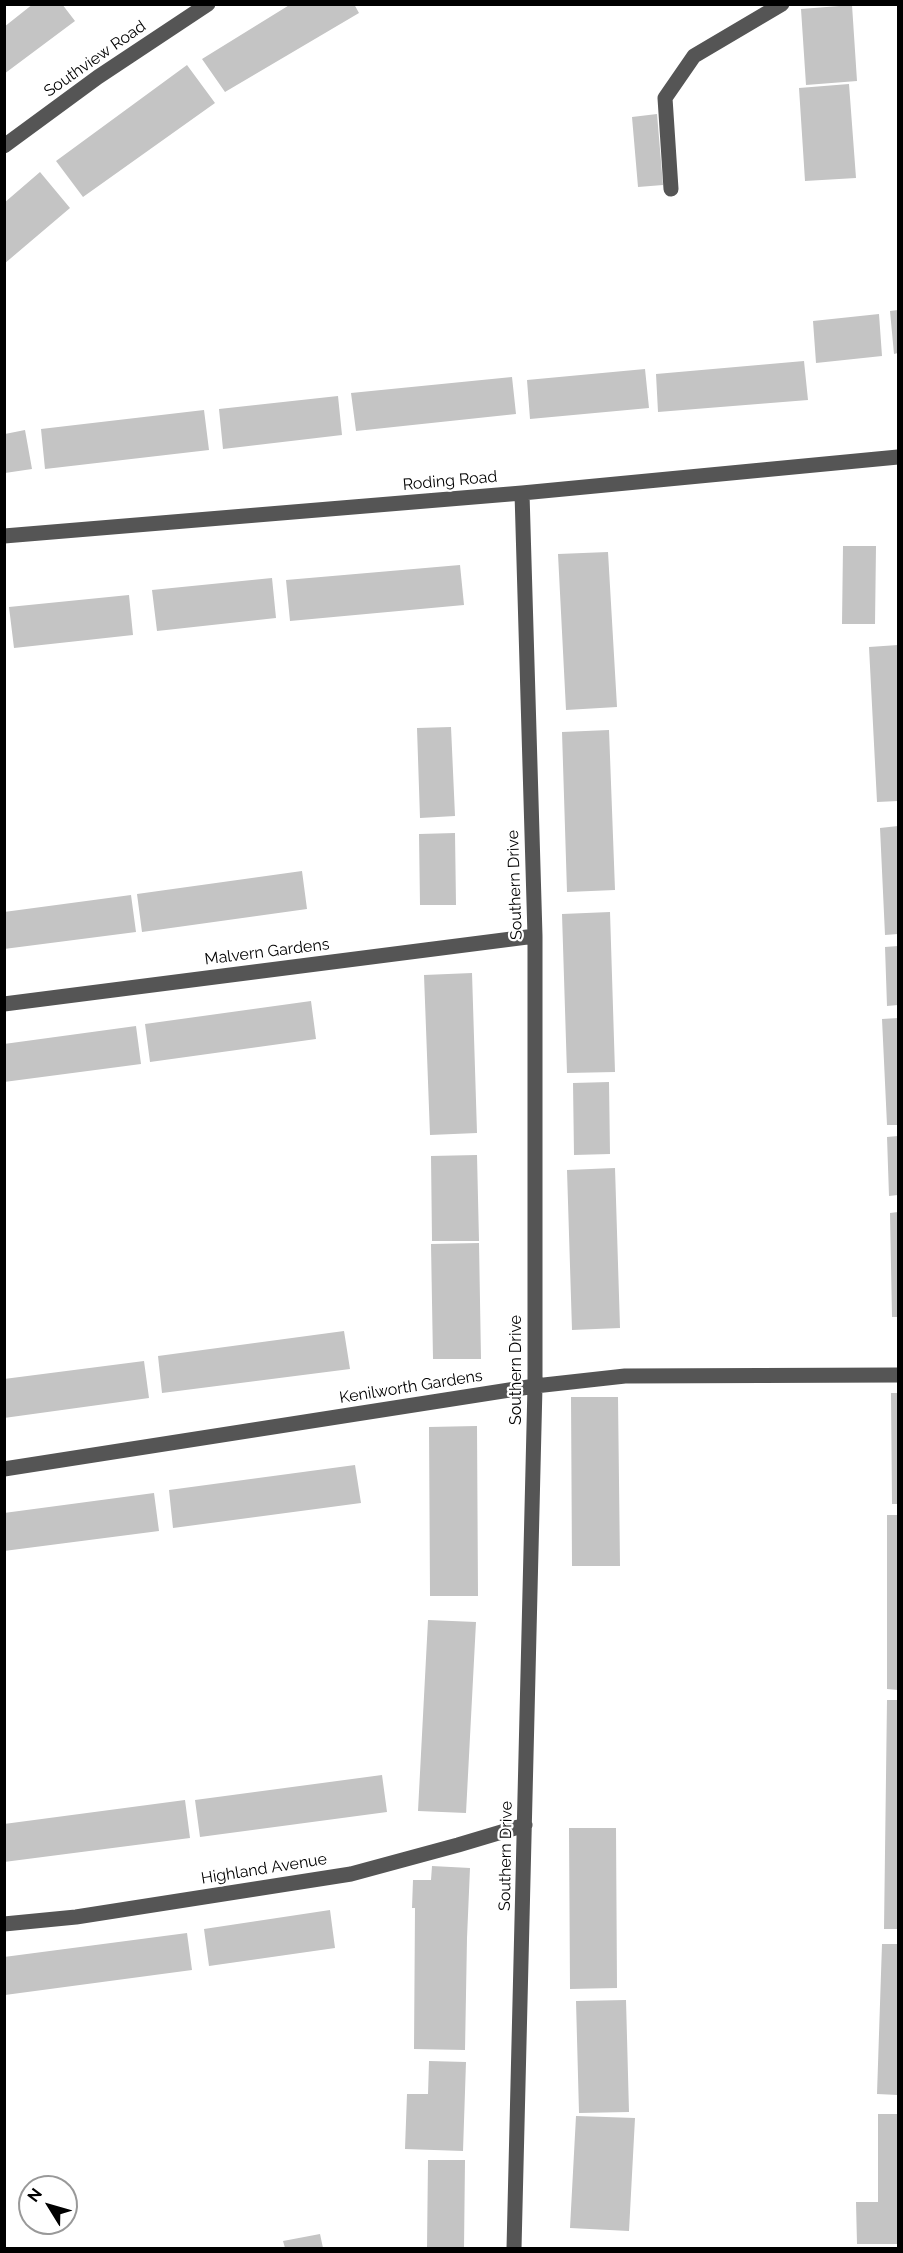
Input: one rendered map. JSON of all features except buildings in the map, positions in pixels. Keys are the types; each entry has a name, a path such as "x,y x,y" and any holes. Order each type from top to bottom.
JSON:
{"street":[{"name":"Southview Road","path":"4,146 98,77 208,4"},
{"path":"671,189 664,98 694,56 782,4"},
{"name":"Roding Road","path":"4,536 522,493 898,457"},
{"name":"Southern Drive","path":"514,2248 535,1386 535,936 522,493"},
{"name":"Malvern Gardens","path":"4,1004 535,936"},
{"name":"Kenilworth Gardens","path":"4,1469 535,1386 625,1376 898,1375"},
{"name":"Highland Avenue","path":"4,1924 76,1917 351,1874 525,1825"}]}
